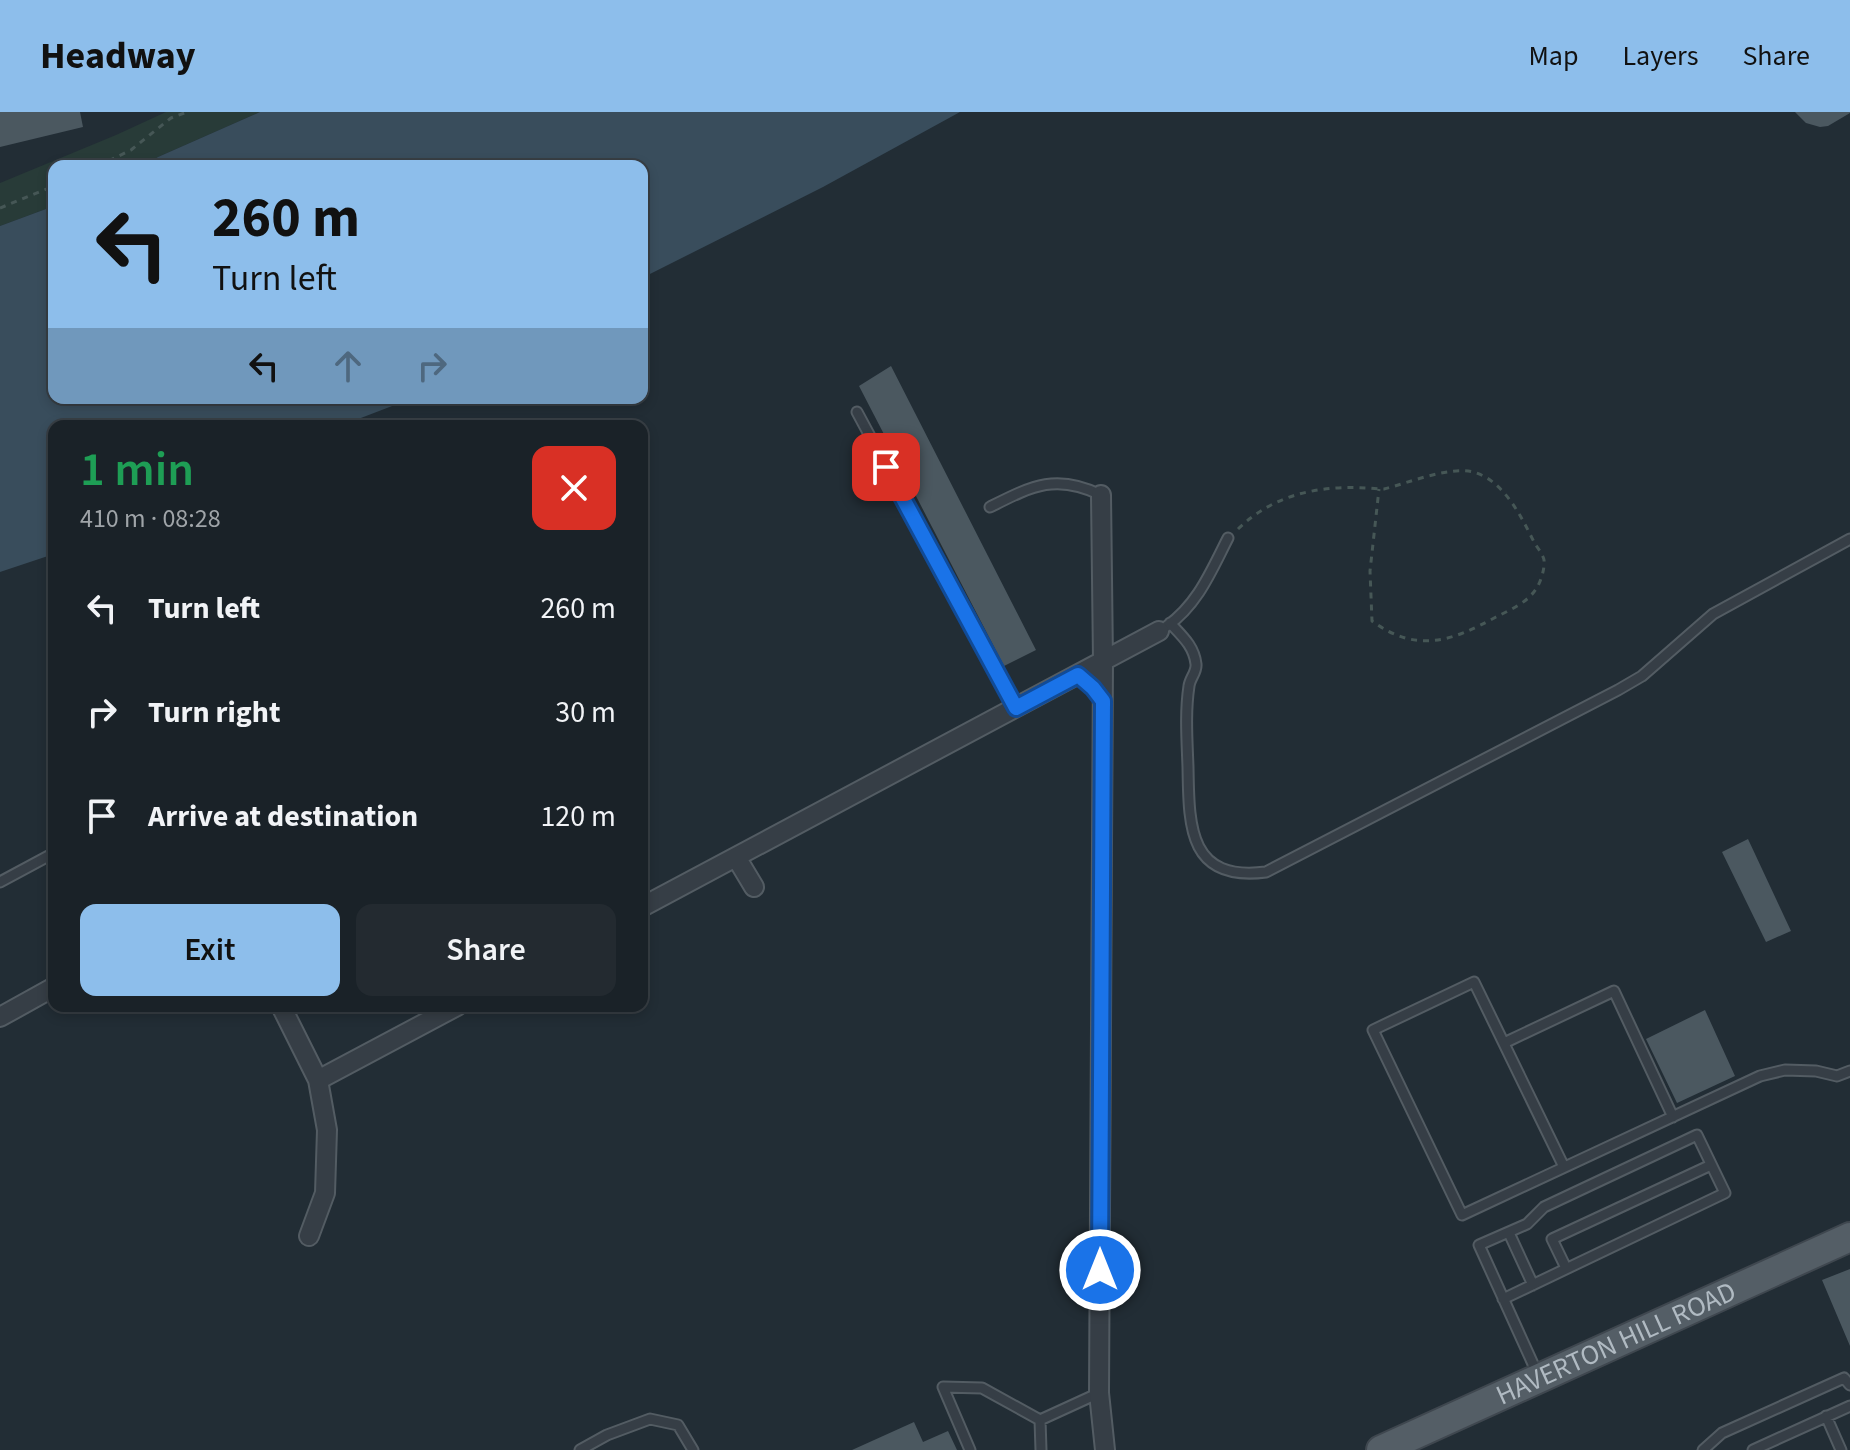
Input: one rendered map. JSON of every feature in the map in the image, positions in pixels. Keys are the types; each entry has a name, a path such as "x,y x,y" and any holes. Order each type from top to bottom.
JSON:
{"main road":[{"name":"HAVERTON HILL ROAD","path":"1381,1450 1850,1237"}],"street":[{"path":"1101,495 1103,701 1099,1393 1105,1450"},
{"path":"648,904 1164,627"},
{"path":"1078,675 1103,701"},
{"path":"736,857 754,887"},
{"path":"0,1017 48,990"},
{"path":"284,1012 318,1080 327,1130 325,1193 309,1236"},
{"path":"318,1080 446,1012"}],"lane":[{"path":"857,412 1016,708"},
{"path":"990,507 1045,483 1082,486 1101,495"},
{"path":"1228,538 1201,591 1182,616 1164,627 1192,647 1197,667 1189,684 1187,728 1188,809 1193,837 1204,856 1222,868 1244,875 1266,872 1618,690 1642,676 1713,614 1850,539"},
{"path":"0,882 48,856"},
{"path":"1564,1167 1474,982 1373,1030 1462,1215 1760,1076 1785,1070 1816,1071 1837,1076 1850,1071"},
{"path":"1504,1043 1614,991 1673,1117"},
{"path":"1503,1299 1725,1193 1697,1135 1544,1207 1527,1224 1479,1245 1503,1299 1540,1378"},
{"path":"1566,1268 1552,1239 1711,1165"},
{"path":"1509,1233 1533,1285"},
{"path":"1703,1450 1722,1433 1844,1378 1850,1385"},
{"path":"970,1450 943,1387 982,1388 1040,1420"},
{"path":"1040,1420 1099,1393"},
{"path":"1753,1450 1850,1406"},
{"path":"1826,1416 1841,1450"},
{"path":"580,1450 607,1435 650,1419 678,1425 693,1450"},
{"path":"1040,1420 1041,1450"}],"path":[{"path":"110,160 131,150 171,118 187,112"},
{"path":"0,208 48,188"},
{"path":"1228,538 1245,522 1275,504 1313,488 1347,486 1379,489 1456,470 1475,472 1496,486 1517,508 1524,521 1544,561 1536,590 1515,607 1472,630 1441,642 1415,641 1389,634 1372,621 1370,571 1379,489"}],"green space":[{"path":"166,112 260,112 153,160 56,160"},
{"path":"48,163 48,208 0,226 0,183"}],"water":[{"path":"260,112 960,112 823,187 648,275 648,160 153,160"},
{"path":"48,208 48,404 397,404 356,420 48,420 48,556 0,572 0,226"}],"building":[{"path":"0,112 80,112 83,127 0,147"},
{"path":"1795,112 1850,113 1828,126 1820,127 1806,123"},
{"path":"891,366 1036,650 1004,666 859,386"},
{"path":"1748,839 1791,931 1766,942 1722,852"},
{"path":"1705,1010 1735,1076 1677,1103 1646,1039"},
{"path":"1850,1269 1850,1346 1822,1280"},
{"path":"914,1422 923,1442 948,1431 957,1450 852,1450"}],"route":[{"path":"886,467 1016,708 1078,675 1103,701 1100,1270"}]}
